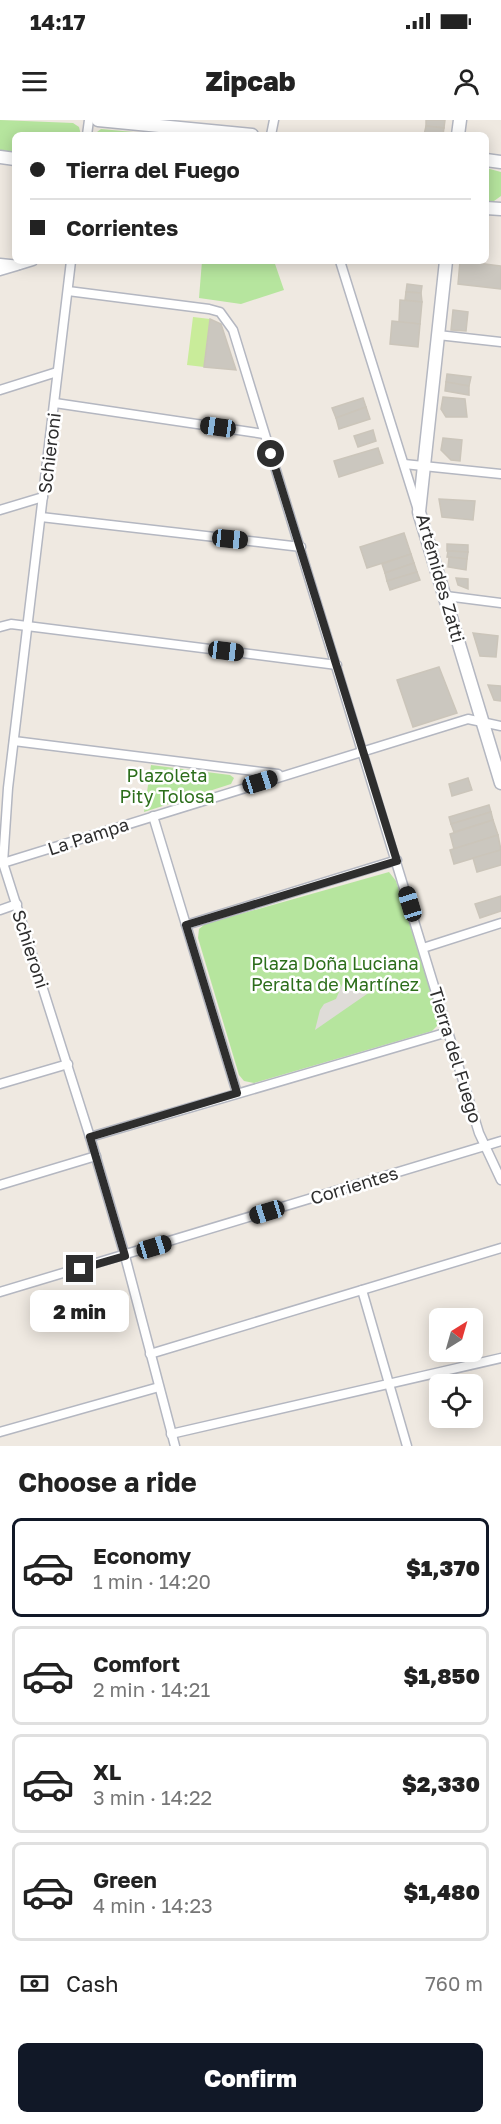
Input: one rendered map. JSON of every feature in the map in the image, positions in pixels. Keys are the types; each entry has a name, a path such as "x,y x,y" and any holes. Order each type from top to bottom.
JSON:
{"main road":[{"path":"98,120 221,132"},
{"name":"Artémides Zatti","path":"446,264 419,513 501,783"}],"street":[{"path":"0,263 20,265"},
{"path":"0,271 23,264"},
{"name":"Schieroni","path":"71,264 14,741 4,789 3,863 96,1156 125,1256 174,1446"},
{"path":"341,264 419,513"},
{"name":"Tierra del Fuego","path":"68,291 220,312 234,330 448,1032 484,1146 501,1180"},
{"path":"438,335 501,342"},
{"path":"0,390 57,372"},
{"path":"55,403 264,434"},
{"path":"404,464 501,474"},
{"path":"0,510 43,496"},
{"path":"41,517 301,547"},
{"path":"446,596 501,603"},
{"path":"0,627 10,624 337,665"},
{"name":"La Pampa","path":"3,863 468,719 501,726"},
{"path":"14,741 282,775"},
{"path":"153,816 237,1093"},
{"path":"186,925 397,861"},
{"path":"0,910 17,904"},
{"path":"423,948 501,923"},
{"path":"90,1137 448,1032"},
{"path":"0,1084 68,1064"},
{"name":"Corrientes","path":"0,1292 501,1141"},
{"path":"0,1185 96,1156"},
{"path":"150,1354 501,1248"},
{"path":"362,1290 407,1446"},
{"path":"171,1434 501,1358"},
{"path":"0,1432 159,1387"}],"green space":[{"path":"0,120 73,123 79,127 80,132 12,132 12,152 0,150"},
{"path":"101,129 134,132 97,132"},
{"path":"489,169 501,172 501,196 494,201 489,201"},
{"path":"202,264 275,264 284,290 241,304 199,298"},
{"path":"193,317 210,319 204,367 187,365"},
{"name":"Plazoleta Pity Tolosa","path":"151,765 230,775 234,778 231,784 144,812"},
{"name":"Plaza Doña Luciana Peralta de Martínez","path":"389,872 396,881 439,1018 437,1026 432,1031 254,1083 244,1081 239,1075 198,938 199,929 205,924"}],"shaded area":[{"path":"345,978 361,987 367,994 315,1030 320,1010 324,1004 336,999"}],"building":[{"path":"426,120 445,120 444,128 426,126"},
{"path":"426,126 444,128 443,132 425,132"},
{"path":"460,264 501,266 501,289 458,284"},
{"path":"407,284 422,286 421,293 406,292"},
{"path":"406,292 421,293 422,302 405,300"},
{"path":"400,300 422,302 420,324 399,322"},
{"path":"453,310 468,312 466,331 451,330"},
{"path":"210,319 221,324 236,370 204,367"},
{"path":"392,321 420,324 418,347 390,344"},
{"path":"447,374 471,377 469,386 446,382"},
{"path":"446,382 469,386 469,395 445,391"},
{"path":"443,397 465,399 467,417 446,417 441,409"},
{"path":"363,398 366,407 336,418 332,408"},
{"path":"366,407 370,419 339,429 336,418"},
{"path":"373,430 376,441 358,447 354,436"},
{"path":"443,438 462,440 460,461 451,460 441,450"},
{"path":"378,448 383,463 339,477 334,461"},
{"path":"439,499 475,501 473,520 442,517"},
{"path":"404,533 411,554 367,568 360,547"},
{"path":"447,544 468,545 468,552 447,551"},
{"path":"448,551 468,552 467,559 447,557"},
{"path":"411,554 414,563 385,573 382,564"},
{"path":"449,557 467,559 466,570 448,567"},
{"path":"414,563 417,572 387,581 385,573"},
{"path":"417,572 420,580 390,590 387,581"},
{"path":"456,578 468,579 468,589 458,585"},
{"path":"473,633 498,636 496,657 480,656"},
{"path":"439,667 457,713 413,727 397,680"},
{"path":"488,685 501,686 501,701 494,700"},
{"path":"468,778 472,790 452,796 449,784"},
{"path":"489,805 491,812 451,824 449,817"},
{"path":"491,812 493,820 454,832 451,824"},
{"path":"493,820 498,835 454,849 450,834"},
{"path":"498,835 501,850 454,864 450,850"},
{"path":"501,850 501,865 477,872 473,858"},
{"path":"501,896 501,911 480,918 475,904"}],"route":[{"path":"80,1269 125,1256 90,1137 237,1093 186,925 397,861 271,454"}]}
